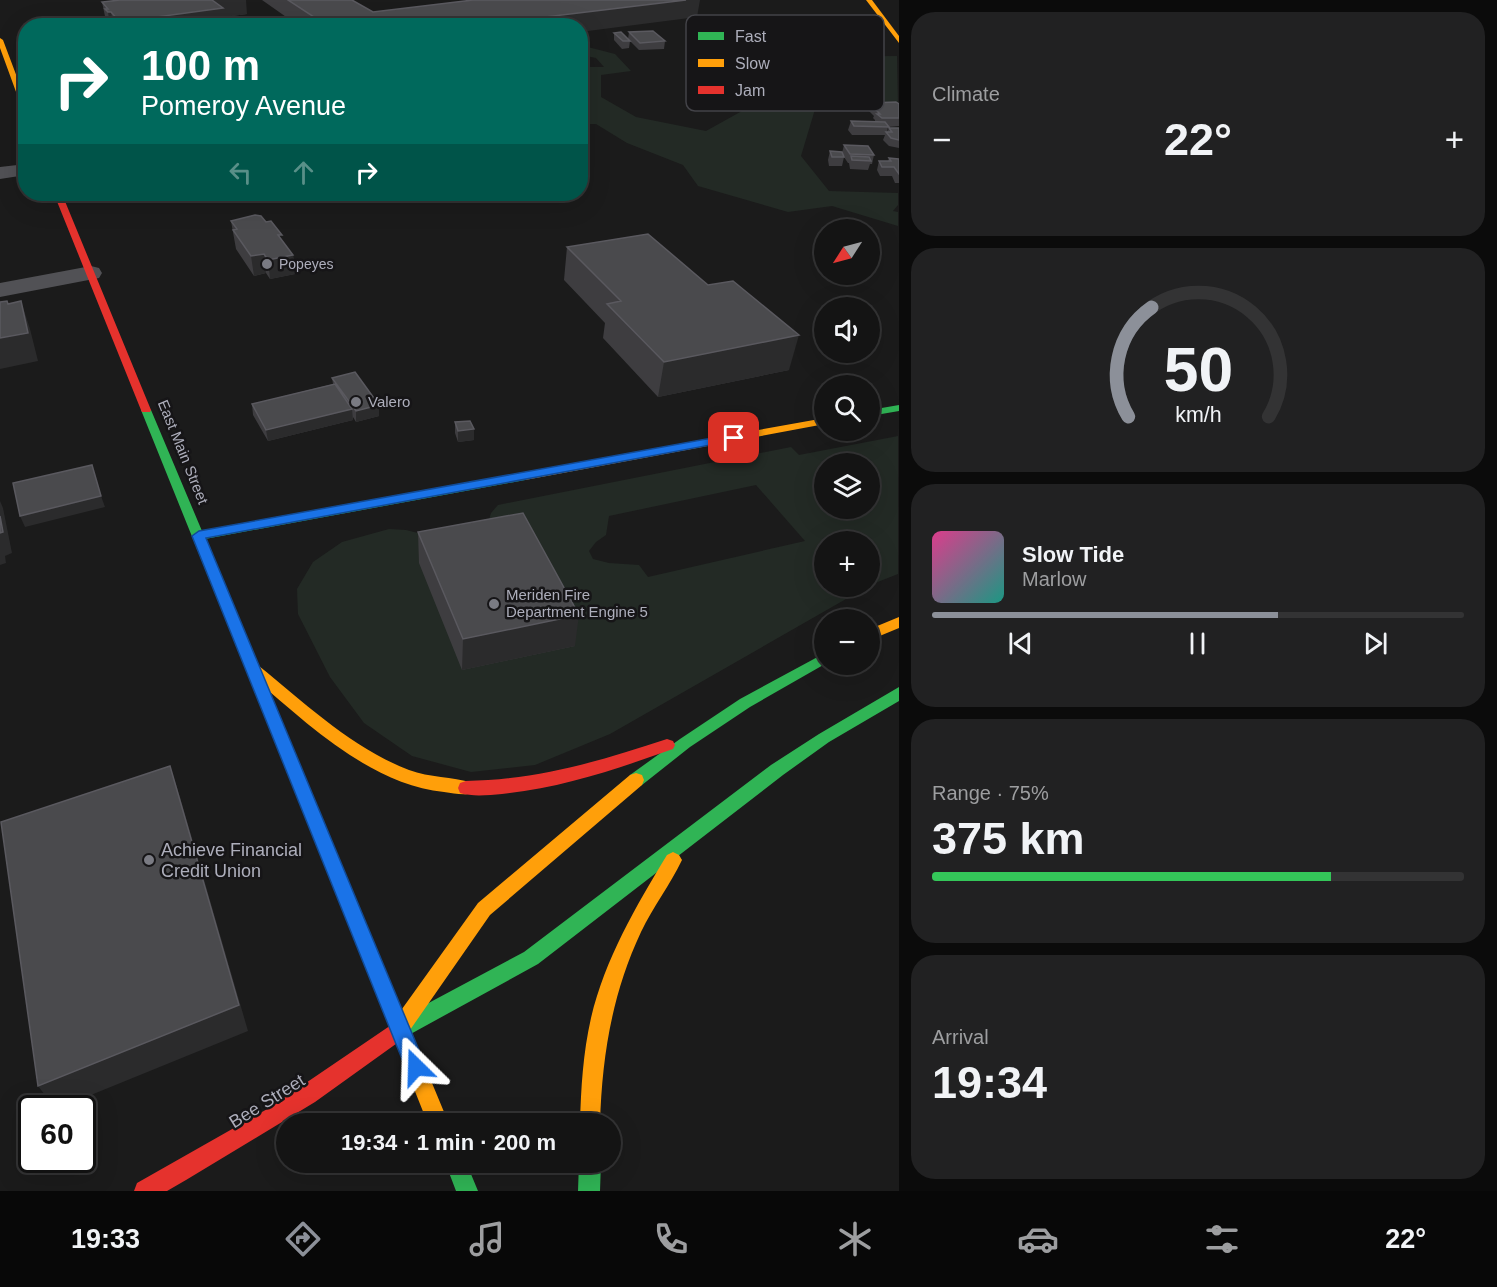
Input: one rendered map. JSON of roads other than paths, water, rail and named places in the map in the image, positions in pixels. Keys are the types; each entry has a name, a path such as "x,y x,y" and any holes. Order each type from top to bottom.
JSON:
{"main road":[{"path":"869,0 880,15"},
{"path":"884,21 898,41"},
{"path":"0,40 18,89"},
{"name":"East Main Street","path":"61,201 434,1113"},
{"path":"880,411 898,408"},
{"path":"199,536 814,423"},
{"path":"880,630 898,622"},
{"path":"400,1029 484,909 629,785 745,703 814,664"},
{"path":"254,670 316,719 374,760 411,777 448,787 493,789 546,781 645,753 708,728"},
{"path":"400,1029 531,958 805,750 898,693"},
{"path":"590,1113 592,1059 614,973 645,902 687,839"},
{"name":"Bee Street","path":"145,1191 226,1148 294,1107 363,1059 400,1029"},
{"path":"460,1173 467,1191"},
{"path":"590,1173 590,1191"}],"street":[{"path":"0,173 18,170"},
{"path":"0,290 91,273"}],"place":[{"name":"Popeyes","path":"267,264"},
{"name":"Valero","path":"356,402"},
{"name":"Meriden Fire Department Engine 5","path":"494,604"},
{"name":"Achieve Financial Credit Union","path":"149,860"}]}
